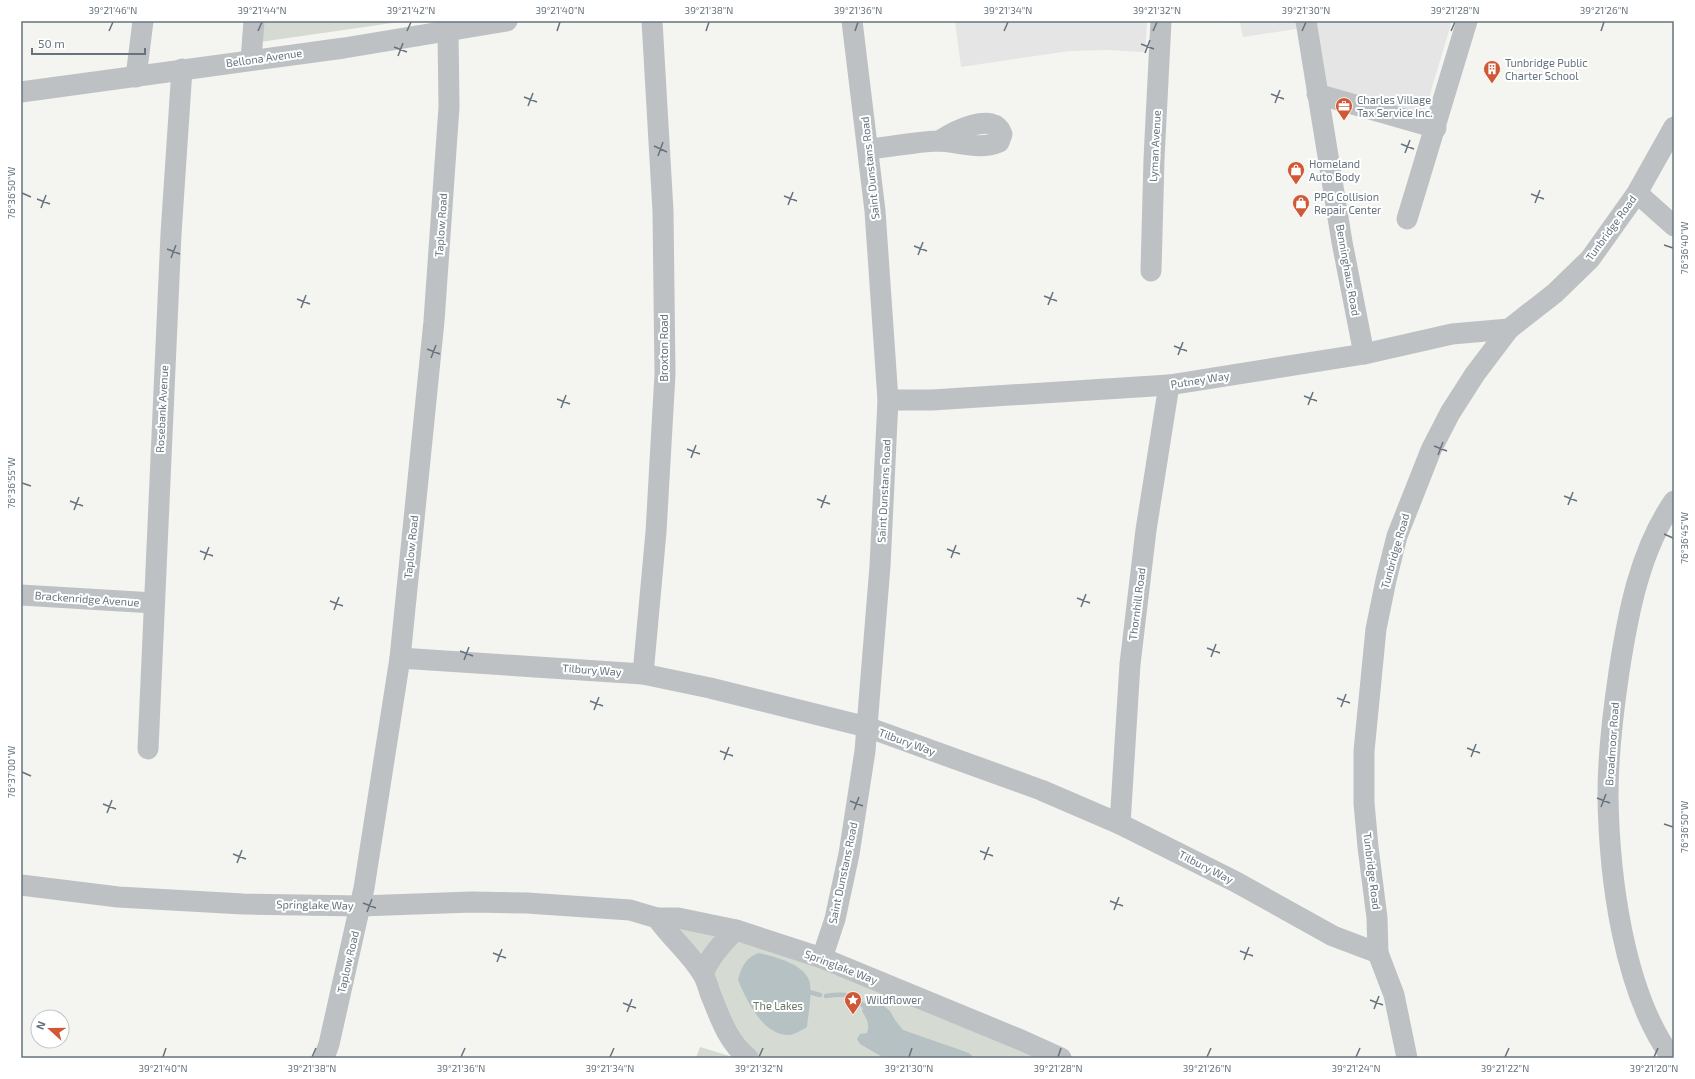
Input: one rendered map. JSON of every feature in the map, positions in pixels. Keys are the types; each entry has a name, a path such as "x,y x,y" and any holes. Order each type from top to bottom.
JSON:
{"street":[{"path":"136,77 143,21"},
{"path":"252,60 254,21"},
{"name":"Bellona Avenue","path":"21,92 344,48 507,21"},
{"name":"Broxton Road","path":"643,674 656,532 665,374 663,211 652,21"},
{"name":"Saint Dunstans Road","path":"822,958 834,919 849,854 866,751 880,566 888,400 877,233 869,150 852,21"},
{"name":"Lyman Avenue","path":"1151,271 1153,182 1161,21"},
{"name":"Benninghaus Road","path":"1306,21 1317,94 1364,354"},
{"path":"1407,219 1436,128 1467,21"},
{"name":"Taplow Road","path":"324,1058 329,1044 360,906 400,658 434,321 449,107 448,30"},
{"name":"Rosebank Avenue","path":"148,748 171,234 182,70"},
{"path":"1317,94 1436,128"},
{"name":"Tunbridge Road","path":"1407,1058 1394,995 1378,953 1377,918 1364,803 1364,751 1376,629 1397,536 1430,450 1450,413 1475,374 1509,329 1555,293 1590,258 1637,193 1674,128"},
{"path":"869,150 939,141"},
{"path":"1637,193 1674,226"},
{"name":"Putney Way","path":"888,400 932,400 1168,385 1364,354 1452,334 1509,329"},
{"name":"Thornhill Road","path":"1120,824 1130,664 1146,530 1168,385"},
{"name":"Broadmoor Road","path":"1672,1058 1657,1035 1639,993 1630,964 1620,915 1615,880 1608,794 1612,717 1624,638 1635,588 1662,518 1674,501"},
{"name":"Brackenridge Avenue","path":"21,595 154,603"},
{"name":"Tilbury Way","path":"400,658 643,674 710,688 867,727 1041,790 1120,824 1236,882 1333,936 1378,953"},
{"name":"Springlake Way","path":"21,885 132,898 250,904 360,906 472,902 527,903 630,910 657,918 678,918 736,930 822,958 1014,1037 1061,1058"},
{"path":"657,918 669,935 685,950 703,974 728,1036 740,1051 748,1058"},
{"path":"703,974 708,962 736,930"},
{"path":"725,1058 728,1036"}],"shaded area":[{"path":"955,21 1147,21 1145,52 1109,50 1069,51 961,67"},
{"path":"1203,21 1452,21 1423,117 1323,88 1315,26 1243,37 1240,23"},
{"path":"758,953 771,956 794,965 806,974 811,991 807,1027 790,1035 780,1034 764,1024 751,1007 738,980 747,960"},
{"path":"872,1000 883,1005 890,1011 903,1030 969,1053 974,1058 884,1058 860,1044 857,1039 860,1034 867,1033 868,1022 862,1011 865,1002"}],"green space":[{"path":"262,21 406,21 260,42"},
{"name":"The Lakes","path":"681,923 822,966 1044,1058 696,1058 700,1047 733,1057 676,928"}],"waterway":[{"path":"809,992 820,995"},
{"path":"826,996 849,996 858,1000 866,1009"}],"place":[{"name":"Tunbridge Public Charter School","path":"1492,84"},
{"name":"Charles Village Tax Service Inc.","path":"1344,121"},
{"name":"Homeland Auto Body","path":"1296,185"},
{"name":"PPG Collision Repair Center","path":"1301,218"},
{"name":"Wildflower","path":"853,1015"}]}
